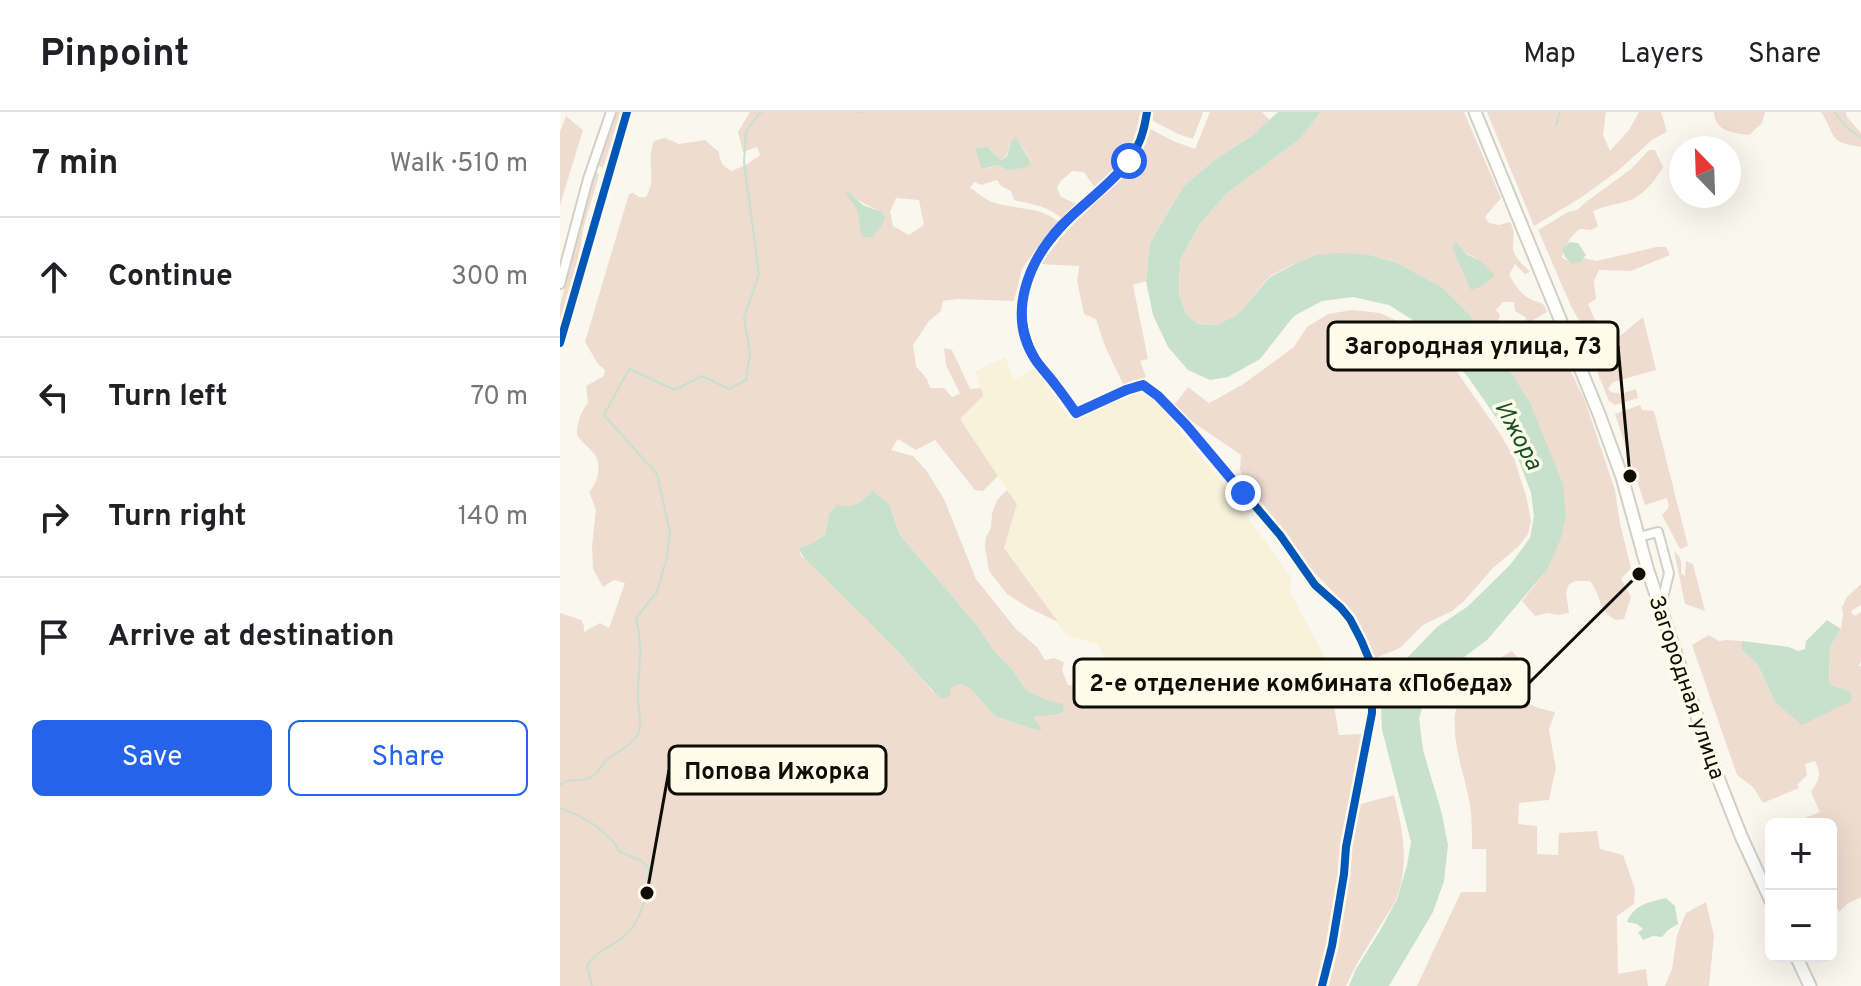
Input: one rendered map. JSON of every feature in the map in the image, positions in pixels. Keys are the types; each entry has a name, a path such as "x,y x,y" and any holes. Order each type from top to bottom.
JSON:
{"main road":[{"name":"Загородная улица","path":"1475,112 1596,405 1622,477 1715,770 1766,890"},
{"path":"1799,962 1810,986"}],"street":[{"path":"560,284 588,179 611,112"},
{"path":"560,343 627,112"},
{"path":"1147,112 1142,136 1129,161 1063,225 1038,256 1024,290 1021,316 1034,358 1076,413 1137,386 1143,385 1158,396 1280,535 1315,585 1341,608 1361,640 1372,666 1372,713 1346,847 1332,946 1322,986"},
{"path":"588,179 598,176 601,182 596,203 598,212"},
{"path":"1639,537 1658,532 1669,573 1661,607"}],"shaded area":[{"path":"616,112 621,112 603,168 597,165"},
{"path":"750,112 1142,112 1137,132 1125,153 1095,188 1084,172 1072,171 1060,182 1057,188 1061,197 1077,204 1062,219 1046,208 1014,200 1011,191 997,180 981,185 974,182 970,188 992,202 1037,211 1060,223 1022,269 1014,301 943,301 941,311 929,321 913,345 916,366 930,388 944,388 952,397 960,394 946,365 944,348 952,350 970,389 981,388 983,396 960,419 998,476 983,491 975,490 935,440 916,450 898,439 891,450 913,456 926,470 944,499 976,579 1045,660 1054,658 1064,662 1062,670 1068,685 1080,687 1087,684 1087,674 1095,669 1103,675 1115,670 1125,678 1144,705 1210,703 1330,683 1339,735 1363,734 1357,805 1394,795 1404,847 1403,873 1396,899 1346,986 560,986 560,613 581,620 584,632 600,623 609,628 625,583 614,580 603,587 593,569 596,510 589,492 599,469 595,455 577,431 581,414 588,403 586,386 604,376 605,370 585,342 629,194 646,197 649,190 654,141 665,138 679,144 705,140 719,152 722,164 732,171 760,155 757,147 743,152 738,132","holes":["1011,142 1015,143 1026,152 1031,162 1019,169 999,165 985,169 991,149 1000,160 1006,155","852,194 884,218 882,225 860,222","896,198 919,200 924,225 909,235 893,226 890,212","874,492 889,504 900,535 976,624 1026,690 1062,704 1064,712 1032,717 1037,731 995,716 970,688 959,684 933,692 885,637 801,556 799,547 807,546 825,535 829,514 856,505"]},
{"path":"1153,112 1203,112 1193,139 1153,121"},
{"path":"1210,112 1262,112 1270,120 1183,187 1150,243 1146,281 1133,285 1148,359 1140,361 1146,377 1123,384 1096,319 1084,314 1077,281 1079,266 1040,264 1055,242 1135,160 1149,128 1195,149"},
{"path":"1321,112 1464,112 1501,198 1485,217 1489,223 1499,225 1510,222 1512,226 1514,253 1530,272 1525,274 1515,264 1509,275 1524,295 1546,308 1547,312 1530,322 1532,328 1547,330 1558,344 1585,401 1615,490 1631,568 1621,579 1631,597 1624,619 1616,620 1606,612 1590,581 1569,584 1566,593 1569,613 1535,616 1522,601 1547,570 1529,400 1495,348 1468,313 1443,288 1397,263 1370,255 1294,264 1270,276 1237,315 1216,325 1198,324 1186,314 1179,294 1180,260 1199,225 1226,194 1299,140","holes":["1452,246 1476,258 1495,275 1467,282","1503,302 1514,302 1515,311 1525,317 1530,334 1523,347 1513,343 1497,324 1500,315 1496,310"]},
{"path":"1487,112 1606,112 1603,135 1610,151 1629,130 1639,112 1661,112 1667,132 1653,139 1619,170 1582,197 1534,226"},
{"path":"1714,112 1765,112 1762,123 1749,135 1721,127"},
{"path":"1821,112 1846,112 1861,133 1861,147 1837,140"},
{"path":"566,116 583,130 560,205 560,132"},
{"path":"1649,150 1655,150 1663,167 1652,183 1631,200 1593,211 1598,226 1576,232 1562,258 1571,262 1583,258 1597,261 1656,247 1666,247 1670,255 1631,271 1599,270 1594,281 1596,299 1588,304 1598,327 1595,349 1571,306 1538,230 1577,210 1631,169"},
{"path":"597,172 599,175 584,225 578,260 560,321 560,305"},
{"path":"1352,310 1380,313 1408,326 1432,343 1457,372 1514,458 1531,521 1528,534 1518,547 1494,567 1463,602 1423,625 1400,648 1375,658 1349,608 1303,561 1245,483 1240,469 1241,455 1172,408 1188,387 1209,403 1242,385 1294,347 1307,327 1328,314"},
{"path":"1643,317 1656,370 1613,382 1608,389 1611,392 1621,394 1636,389 1638,398 1615,405 1609,401 1592,359"},
{"path":"1005,357 1014,379 1035,369 1070,419 1136,388 1145,389 1221,481 1292,578 1289,590 1326,659 1264,686 1211,693 1131,697 1097,644 1066,635 1004,548 1017,504 960,419 983,396 975,371"},
{"path":"1640,405 1642,410 1654,411 1688,546 1680,549 1662,515 1669,507 1667,498 1645,505 1615,414"},
{"path":"1007,490 1017,504 1004,548 1058,622 1007,594 989,571 986,537 997,500"},
{"path":"1674,551 1680,558 1681,573 1685,576 1686,561 1693,564 1705,611 1685,604"},
{"path":"1861,584 1861,605 1851,611 1854,616 1861,612 1861,897 1839,912 1837,818 1804,818 1820,812 1811,792 1819,777 1815,761 1805,764 1807,775 1797,785 1799,788 1763,803 1753,787 1737,775 1692,645 1709,635 1719,641 1742,641 1742,650 1758,665 1775,702 1851,692 1829,684 1830,647 1841,629 1842,607 1847,597"},
{"path":"1512,651 1522,663 1522,700 1555,712 1549,730 1556,768 1549,800 1519,803 1518,824 1537,826 1537,854 1558,855 1559,833 1597,831 1600,849 1623,855 1635,889 1634,904 1617,916 1618,974 1646,969 1648,986 1417,986 1461,892 1486,892 1486,849 1472,849 1470,805 1457,747 1455,718 1457,704 1467,684"},
{"path":"1706,902 1714,936 1709,986 1665,986 1672,969 1677,935 1686,913"}],"water":[{"name":"Ижора","path":"1278,112 1321,112 1299,140 1226,194 1199,225 1180,260 1179,294 1186,314 1198,324 1216,325 1237,315 1270,277 1317,255 1370,255 1397,263 1443,288 1468,313 1495,348 1529,400 1563,484 1566,516 1561,538 1547,570 1487,640 1444,672 1427,693 1419,718 1423,750 1448,845 1444,881 1433,912 1389,986 1349,986 1397,899 1411,842 1382,730 1381,707 1393,679 1407,658 1437,627 1467,607 1510,565 1530,538 1534,516 1531,493 1514,447 1495,416 1468,377 1422,326 1389,305 1353,297 1322,301 1294,316 1260,359 1228,377 1210,380 1188,370 1168,347 1153,315 1146,281 1150,243 1183,187 1213,161 1253,135"},
{"path":"1016,137 1030,166 1010,170 999,165 982,169 975,148 988,147 1001,160 1007,156"},
{"path":"848,191 863,205 881,212 885,218 872,237 861,234 858,213 846,195"},
{"path":"1456,242 1466,254 1481,261 1495,275 1471,290 1455,257 1452,246"},
{"path":"1570,242 1578,243 1586,255 1580,262 1572,264 1565,257 1562,249"},
{"path":"873,491 889,504 900,535 976,624 1026,690 1063,704 1064,712 1033,717 1042,729 1037,731 995,716 970,688 960,684 950,688 951,695 942,699 805,559 799,547 807,546 825,535 829,514 837,505 853,505"},
{"path":"1827,620 1841,629 1830,647 1829,684 1851,692 1851,701 1802,725 1775,702 1758,665 1742,650 1742,641 1798,651 1805,649 1806,641"},
{"path":"1666,898 1675,906 1678,924 1662,937 1643,940 1638,932 1643,929 1627,922 1630,916 1643,905"}],"waterway":[{"path":"560,785 590,778 638,734 640,648 636,618 657,592 670,532 657,474 604,415 629,369 675,390 702,376 729,389 746,380 750,353 744,318 759,274 744,162 746,131 761,112"},
{"path":"859,112 864,112"},
{"path":"1556,125 1560,112"},
{"path":"1834,112 1846,127 1861,138"},
{"path":"560,808 595,825 620,852 640,860 649,868 645,896 635,924 587,965 592,986"}],"cycle path":[{"path":"560,343 627,112"},
{"path":"1147,112 1141,139 1127,163 1056,233 1032,269 1022,309 1025,331 1037,362 1076,413 1137,386 1143,385 1158,396 1280,535 1315,585 1341,608 1361,640 1372,666 1372,713 1346,847 1332,946 1322,986"}],"place":[{"name":"Загородная улица, 73","path":"1630,476"},
{"name":"2-е отделение комбината «Победа»","path":"1639,574"},
{"name":"Попова Ижорка","path":"647,893"}],"route":[{"path":"1129,161 1063,225 1038,256 1021,305 1027,341 1034,358 1076,413 1137,386 1149,388 1186,425 1243,493"}]}
